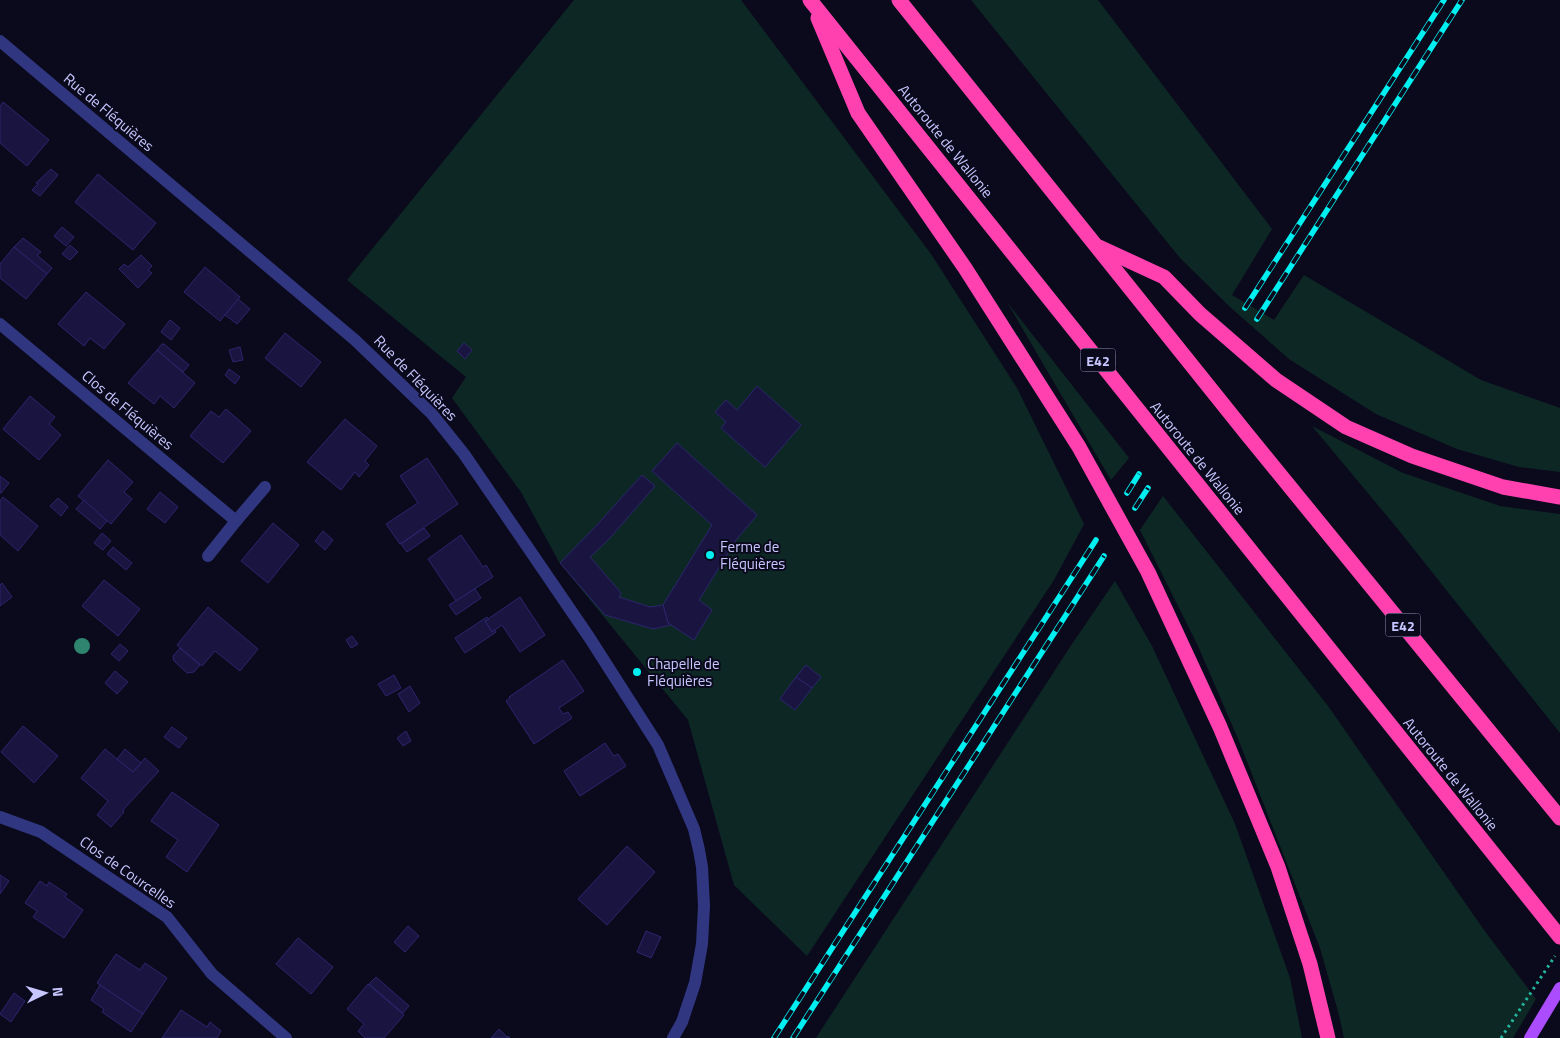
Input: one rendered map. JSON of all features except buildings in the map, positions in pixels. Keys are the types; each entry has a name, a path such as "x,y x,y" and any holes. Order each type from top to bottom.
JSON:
{"highway":[{"path":"811,0 858,113 965,268 1078,447 1148,572 1220,727 1278,867 1310,964 1328,1038"},
{"name":"Autoroute de Wallonie","path":"811,0 1560,937"},
{"name":"E42","path":"899,0 1560,818"},
{"path":"1096,245 1164,277 1200,314 1276,380 1346,427 1412,456 1503,487 1560,497"}],"main road":[{"path":"1530,1038 1560,988"}],"street":[{"name":"Rue de Fléquières","path":"0,41 355,340 432,414 464,454 589,637 645,723 668,767 695,834 702,877 704,906 702,944 695,983 682,1022 673,1038"},
{"name":"Clos de Fléquières","path":"0,324 236,521"},
{"path":"208,556 265,486"},
{"name":"Clos de Courcelles","path":"0,817 41,832 167,917 212,974 286,1038"}],"path":[{"path":"1501,1038 1560,949"}],"green space":[{"path":"574,0 741,0 931,254 1017,388 1084,524 1054,580 807,956 734,885 688,720 559,562 521,492 452,398 466,377 347,280"},
{"path":"971,0 1098,0 1272,229 1232,295 1274,320 1304,275 1481,380 1560,408 1560,472 1519,467 1457,449 1376,414 1289,359 1229,306 1180,258"},
{"path":"1007,302 1129,458 1111,480"},
{"path":"1312,426 1403,473 1500,506 1560,514 1560,733 1397,528"},
{"path":"1163,496 1328,706 1484,930 1536,999 1513,1038 1344,1038 1320,948 1239,741 1198,646 1140,530"},
{"path":"1115,581 1152,646 1235,824 1290,978 1302,1038 816,1038 1070,647"}],"railway":[{"path":"1245,308 1444,0"},
{"path":"1257,319 1462,0"},
{"path":"1127,493 1139,474"},
{"path":"1135,508 1148,488"},
{"path":"774,1038 1096,540"},
{"path":"793,1038 1104,556"}],"place":[{"name":"Ferme de Fléquières","path":"710,555"},
{"name":"Chapelle de Fléquières","path":"637,672"}]}
